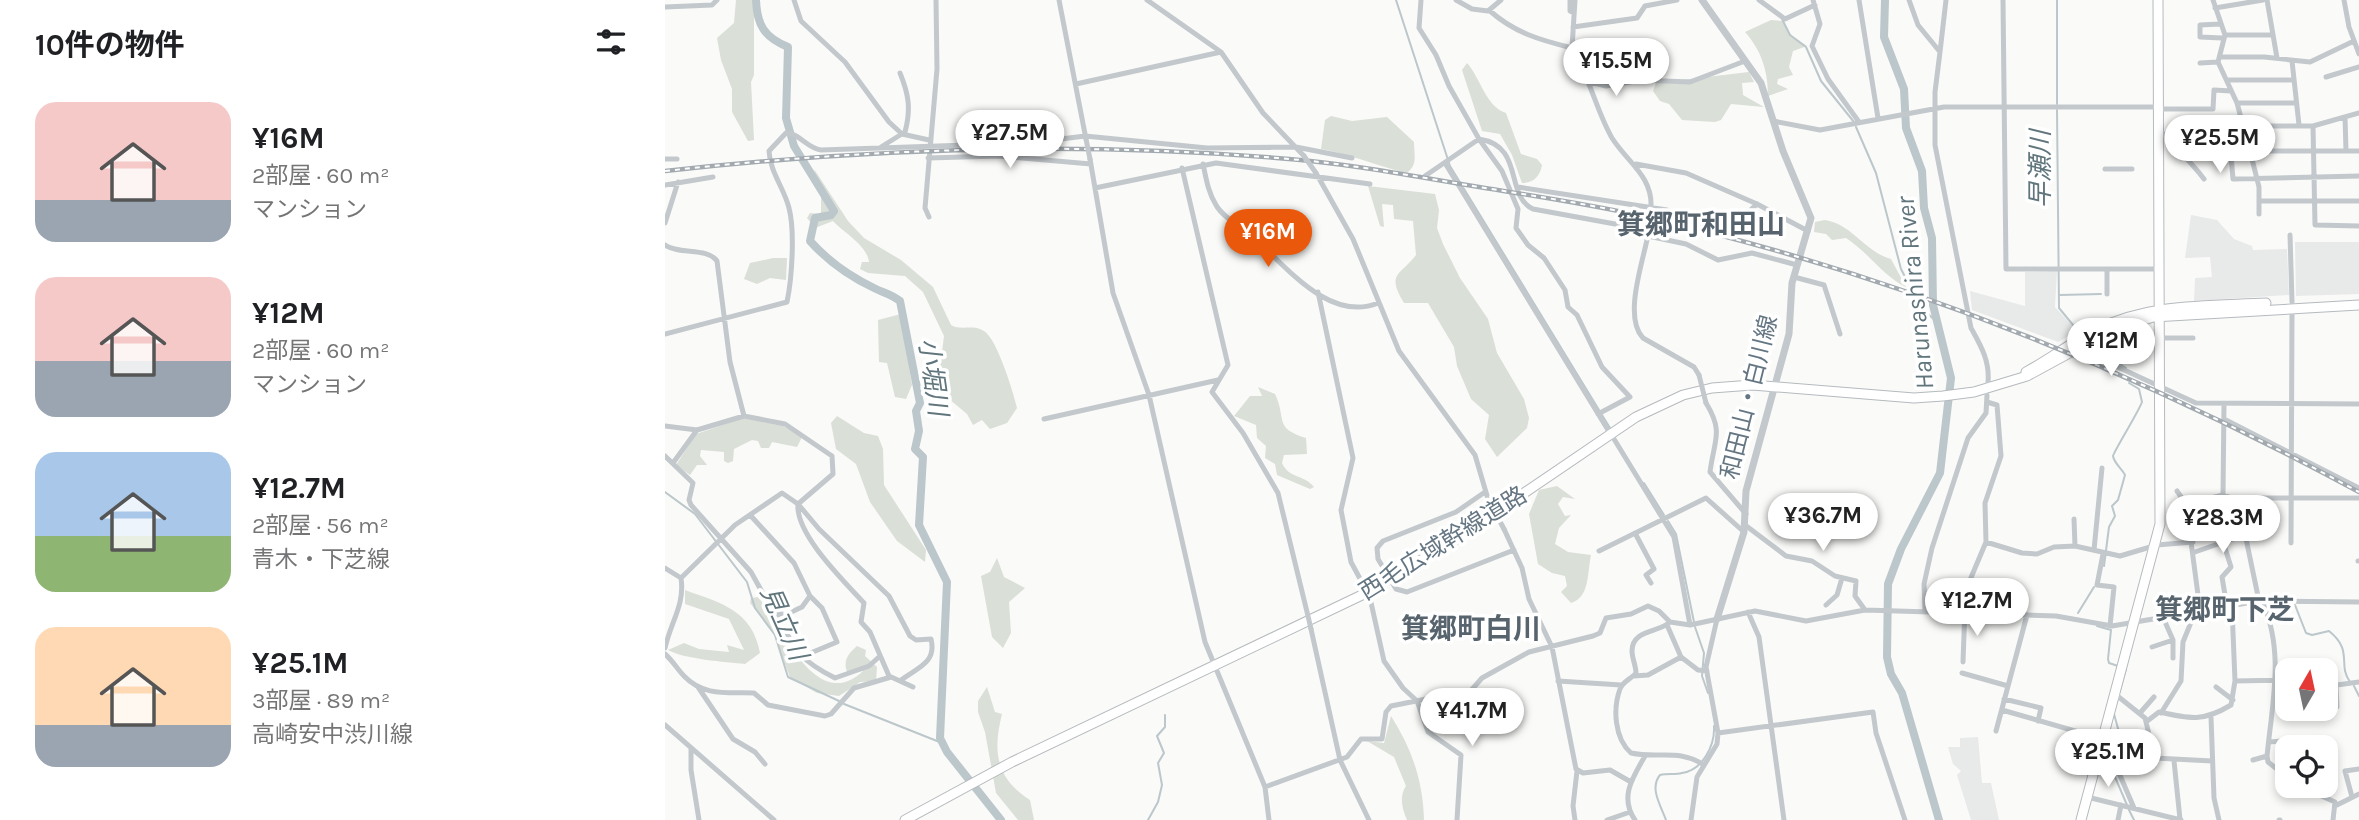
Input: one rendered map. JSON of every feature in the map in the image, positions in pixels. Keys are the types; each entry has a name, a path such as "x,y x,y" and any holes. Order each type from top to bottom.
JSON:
{"main road":[{"path":"2081,820 2157,545 2161,506 2158,0"},
{"name":"西毛広域幹線道路","path":"2003,383 2096,330 2160,312 2359,299"},
{"name":"西毛広域幹線道路","path":"2292,304 2359,305"},
{"name":"西毛広域幹線道路","path":"906,820 1012,762 1319,618 1452,542 1651,409 1682,395 1712,388 1775,387 1926,398 1974,392 2038,373 2084,345 2160,312"}],"street":[{"path":"665,7 712,5 717,0"},
{"path":"795,0 801,21 845,62 883,115 902,134 929,143"},
{"path":"929,217 925,208 937,69 936,0"},
{"path":"1059,0 1091,162 1113,293 1149,395 1205,642 1265,787 1269,820"},
{"path":"1147,0 1221,52 1263,113 1304,156 1353,239 1399,351 1475,455 1487,495 1514,550 1529,598 1552,646 1577,771 1573,806 1576,820"},
{"path":"1421,0 1419,28 1479,139 1502,171 1518,209 1516,228 1528,245 1544,258 1566,290 1568,307 1577,315 1602,367 1630,397 1600,413"},
{"path":"1456,0 1472,9 1490,11 1508,27 1528,36 1572,48"},
{"path":"1490,11 1501,0"},
{"path":"1573,0 1574,74 1588,82 1606,86 1641,80 1691,82 1745,61"},
{"path":"1573,27 1637,18 1645,6 1658,1 1677,0"},
{"name":"和田山・白川線","path":"1691,820 1701,763 1717,744 1718,733 1716,705 1704,670 1744,528 1746,491 1789,334 1794,278 1808,231 1810,213 1773,121 1761,83 1702,0"},
{"path":"1759,0 1785,19 1814,2 1820,24 1812,46 1828,79 1856,123"},
{"path":"1859,0 1880,118"},
{"path":"1909,0 1918,25 1940,52"},
{"path":"1946,0 1934,110 1935,145 1971,328 1981,345 1989,371 1988,383"},
{"path":"2004,0 2006,268 2160,269"},
{"path":"2213,0 2224,36 2220,60 2237,103 2250,150 2260,201 2259,214"},
{"path":"2215,8 2265,0 2277,58"},
{"path":"2344,0 2359,54"},
{"path":"2220,24 2200,25 2200,37 2273,35"},
{"path":"2200,63 2277,58 2310,62 2354,41"},
{"path":"1076,84 1221,52"},
{"path":"2291,61 2299,125"},
{"path":"2326,77 2359,67"},
{"path":"879,149 902,134 910,113 908,94 900,73"},
{"path":"2227,80 2293,80"},
{"path":"1588,82 1609,133 1636,164 1651,191 1648,233 1634,298 1637,331 1643,338 1694,367 1699,375 1719,437 1712,454 1711,475 1746,513"},
{"path":"1773,121 1820,130 1934,110 2003,107 2213,109 2214,90 2231,91"},
{"path":"2237,103 2296,103"},
{"path":"2243,126 2313,126 2359,113"},
{"path":"2345,117 2346,151"},
{"path":"2313,126 2315,225 2359,226"},
{"path":"2159,129 2171,144 2181,149 2204,179"},
{"path":"665,334 787,302 791,271 790,212 772,170 769,151 789,133 815,149 879,149 929,143 1043,142 1086,137 1207,148 1296,147 1352,158"},
{"path":"1425,176 1479,139"},
{"path":"1479,139 1495,144 1508,157 1523,202 1533,209 1626,226 1686,244 1718,260 1752,253 1797,264"},
{"path":"2359,151 2250,150 2231,155 2233,179 2256,176 2359,176"},
{"path":"928,158 1017,157 1091,162"},
{"path":"665,159 677,159"},
{"path":"1445,163 1608,430"},
{"path":"1095,188 1203,164 1237,165 1370,184"},
{"path":"1203,164 1207,184 1219,209 1287,266 1304,286 1340,306 1361,310 1378,303"},
{"path":"1636,164 1686,173 1757,204 1808,231"},
{"path":"1182,168 1228,365 1213,388 1213,394 1237,425 1278,493 1340,760 1369,820"},
{"path":"2105,169 2132,169"},
{"path":"665,185 713,177"},
{"path":"665,223 678,181"},
{"path":"1518,187 1651,209 1717,230 1733,226 1757,204"},
{"path":"2260,201 2359,201"},
{"path":"2290,234 2291,543"},
{"path":"665,244 677,251 714,256 719,269 730,362 744,416"},
{"path":"2107,269 2107,295"},
{"path":"1794,278 1824,285 1840,334"},
{"path":"1318,292 1353,457 1341,510 1351,562 1365,587"},
{"path":"2160,338 2193,338"},
{"path":"2084,345 2087,353 2196,403 2359,404"},
{"path":"1044,419 1218,380"},
{"path":"1922,611 1924,584 1932,548 1968,438 1983,419 1987,395"},
{"path":"1963,662 1965,613 1970,580 1986,542 1985,503 2001,456 1997,405 1987,402"},
{"path":"2223,495 2224,404"},
{"path":"665,426 697,430 744,416 785,424 832,456 833,474 798,504"},
{"path":"2224,419 2359,488"},
{"path":"673,463 697,430"},
{"path":"1614,439 1674,537 1691,625"},
{"path":"665,456 694,483 690,502 717,541 751,572 801,657 835,678 869,666 880,656"},
{"path":"2094,550 2102,468"},
{"path":"2146,722 2161,713 2181,681 2183,642 2198,610 2195,552 2186,504 2177,491"},
{"path":"665,648 672,620 682,603 681,578 717,541 778,493 785,494 798,504 819,529 890,596 910,636 916,640 931,639 933,649 929,661 901,680"},
{"path":"1487,495 1456,512 1380,544 1378,559 1396,589 1406,592 1514,550"},
{"path":"2186,504 2223,495 2235,499 2239,505 2275,658"},
{"path":"1599,551 1706,498 1786,556 1812,561 1842,578 1856,581 1854,593 1864,610"},
{"path":"2239,505 2262,498 2359,498"},
{"path":"798,504 802,520 814,543 840,581 863,603 861,622 870,632 891,677"},
{"path":"751,516 794,563 810,596 822,608 837,642 801,657"},
{"path":"2074,519 2075,546"},
{"path":"1635,533 1654,569 1646,575 1651,583"},
{"path":"2195,552 2245,535"},
{"path":"1986,542 2032,554 2054,547 2075,546 2105,555 2120,556 2157,545 2193,542"},
{"path":"2161,713 2177,717 2210,718 2231,705 2233,700 2235,681 2229,608 2223,577 2231,567 2225,548"},
{"path":"2105,555 2097,585 2114,587 2110,626"},
{"path":"665,568 681,578"},
{"path":"1826,605 1837,594 1842,578"},
{"path":"776,613 785,615 802,607 810,596"},
{"path":"1370,598 1382,657 1403,688 1417,701 1428,732 1458,751 1462,759 1457,820"},
{"path":"1635,676 1632,650 1634,642 1641,635 1669,624 1691,625 1748,612 1806,621 1864,610 2027,615 2073,617 2110,626 2162,615 2229,608 2261,601 2359,602"},
{"path":"1265,787 1347,757 1361,739 1382,739 1388,709 1417,701 1453,703 1485,676 1532,650 1593,636 1600,633 1607,618 1631,614 1648,606 1659,611 1669,624 1681,657 1704,670"},
{"path":"1748,612 1759,636 1784,820"},
{"path":"1996,731 2027,615"},
{"path":"2162,615 2173,640 2173,659"},
{"path":"2152,647 2173,640"},
{"path":"665,654 698,687 733,738 755,752 765,764"},
{"path":"1558,681 1621,685 1635,676 1648,674 1681,657"},
{"path":"1962,673 2008,686"},
{"path":"698,687 724,694 754,693 768,705 821,716 831,714 854,688 891,677 913,687"},
{"path":"2235,681 2275,681"},
{"path":"2338,685 2359,682"},
{"path":"1621,685 1615,708 1621,741 1629,752 1645,756 1682,754 1701,763"},
{"path":"2216,687 2233,700"},
{"path":"2275,690 2267,755 2268,762 2275,768"},
{"path":"2115,694 2140,713 2146,722 2154,756"},
{"path":"2140,713 2154,697"},
{"path":"2004,699 2041,708 2038,721"},
{"path":"2002,710 2103,738"},
{"path":"1718,733 1873,712 1876,733 1905,820"},
{"path":"2210,718 2219,820"},
{"path":"665,725 774,820"},
{"path":"2269,742 2275,742"},
{"path":"691,749 691,770 699,820"},
{"path":"2253,760 2267,755"},
{"path":"1635,820 1627,804 1631,782 1645,756"},
{"path":"2133,808 2116,766 2154,756 2174,761 2212,761"},
{"path":"2087,797 2180,820 2174,761"},
{"path":"2352,797 2345,771 2359,769"},
{"path":"1577,771 1610,770 1631,782"},
{"path":"2333,820 2337,805 2359,794"},
{"path":"2330,798 2337,805"},
{"path":"2118,820 2122,805"},
{"path":"1607,820 1630,812"}],"shaded area":[{"path":"736,0 754,0 754,75 751,82 754,140 748,141 732,112 732,89 721,60 717,38 734,23"},
{"path":"1771,20 1782,21 1791,35 1807,46 1793,51 1789,67 1793,75 1778,79 1777,84 1788,89 1768,96 1763,62 1745,32"},
{"path":"1467,63 1493,105 1506,113 1521,154 1537,159 1542,165 1538,176 1533,180 1522,183 1512,155 1500,134 1482,131 1462,70"},
{"path":"1749,72 1754,82 1742,83 1743,95 1764,107 1731,104 1721,120 1715,122 1682,120 1669,104 1660,101 1653,91 1656,83"},
{"path":"1331,116 1352,121 1387,117 1414,142 1413,166 1407,173 1321,149 1325,120"},
{"path":"814,169 848,221 864,238 901,260 933,287 951,325 980,329 989,336 1004,366 1017,408 1007,423 990,429 982,420 973,425 967,414 942,393 938,384 944,336 923,292 905,276 868,273 860,269 862,262 869,262 864,250 854,240 833,221 815,228 807,218 810,213 821,214 821,194"},
{"path":"1368,186 1435,194 1439,210 1437,228 1443,244 1460,278 1488,319 1497,353 1524,399 1529,418 1527,428 1497,457 1485,439 1489,415 1471,399 1457,366 1454,347 1428,303 1404,303 1396,286 1397,276 1416,255 1413,221 1394,219 1393,205 1382,204 1384,227 1380,226"},
{"path":"2191,215 2217,220 2234,239 2252,246 2253,250 2287,249 2289,295 2194,301 2195,278 2212,277 2210,257 2185,258"},
{"path":"1825,220 1843,227 1874,251 1891,259 1906,287 1890,277 1846,238 1832,240 1826,234 1814,232 1815,222"},
{"path":"2295,242 2359,242 2359,294 2296,296"},
{"path":"787,258 786,280 770,278 757,284 744,279 750,263"},
{"path":"2057,271 2055,307 2077,331 2058,342 1972,310 1970,291 2025,306 2025,272"},
{"path":"901,314 912,385 906,399 895,397 887,363 879,362 878,320"},
{"path":"1258,387 1275,394 1285,426 1306,438 1307,454 1284,455 1282,463 1289,472 1314,487 1310,489 1277,475 1275,464 1265,458 1266,446 1257,438 1256,425 1234,416 1250,396 1262,396"},
{"path":"837,416 864,433 878,436 883,449 884,485 926,550 925,562 897,541 870,502 856,464 836,449 831,423"},
{"path":"743,418 783,426 802,437 797,447 772,442 769,448 761,448 758,441 752,440 734,449 733,461 728,463 724,461 724,452 701,450 700,456 707,465 697,465 690,475 676,465 696,434"},
{"path":"1557,486 1575,499 1563,497 1558,504 1565,516 1571,515 1559,528 1555,544 1568,552 1591,555 1585,590 1582,596 1571,603 1561,592 1567,586 1565,576 1552,573 1538,564 1529,514 1539,490"},
{"path":"1783,496 1829,507 1830,531 1819,536 1819,523 1795,520 1789,510 1776,517"},
{"path":"997,558 1004,577 1025,588 1009,602 1011,633 1003,648 992,637 981,576 990,572"},
{"path":"685,590 733,610 750,627 760,653 745,664 694,658 668,650 684,643 699,649 729,652 727,645 744,650 729,619 685,604"},
{"path":"758,597 788,644 815,674 830,682 846,682 863,671 847,672 846,668 847,658 857,646 866,650 865,656 877,667 876,681 860,682 839,696 817,693 790,677 772,630 750,603 751,598"},
{"path":"987,687 995,712 1002,714 998,741 1000,764 1010,783 1030,800 1034,820 1018,820 996,793 985,732 978,712 978,701"},
{"path":"1391,716 1415,766 1424,820 1407,820 1402,803 1406,786 1394,757 1367,741 1384,743"},
{"path":"1978,737 1982,783 1991,783 1999,820 1971,820 1957,775 1961,771 1953,764 1948,747 1960,747 1960,738"}],"waterway":[{"name":"小堀川","path":"756,0 763,29 773,39 788,47 786,118 794,146 834,211 831,215 815,218 810,241 848,273 900,301 920,403 916,411 919,431 915,449 923,457 919,525 947,582 940,738 947,752 1001,820"},
{"path":"1396,0 1450,166 1599,410"},
{"name":"Harunashira River","path":"1885,0 1884,37 1904,89 1906,128 1922,171 1924,208 1932,238 1933,305 1951,378 1940,473 1901,549 1888,584 1887,657 1891,674 1902,693 1939,820"},
{"name":"早瀬川","path":"2057,0 2057,104"},
{"path":"1782,19 1790,35 1806,47 1821,81 1854,122"},
{"name":"早瀬川","path":"2057,110 2059,308 2078,331"},
{"path":"1856,127 1876,173 1901,269 1921,308 1937,322"},
{"path":"2060,295 2101,294"},
{"name":"早瀬川","path":"2093,347 2126,368"},
{"name":"早瀬川","path":"2104,566 2109,527 2115,516 2112,506 2118,500 2125,475 2113,456 2142,402 2139,389 2129,383"},
{"path":"1602,415 1610,428"},
{"path":"1644,483 1664,515"},
{"name":"見立川","path":"665,492 695,514 747,582 755,608 775,635 788,677 839,701"},
{"path":"1668,521 1676,534 1694,622"},
{"name":"早瀬川","path":"2078,613 2094,587"},
{"path":"2295,605 2306,633 2312,635 2329,631 2337,638 2350,682"},
{"name":"早瀬川","path":"2097,626 2111,630 2108,659 2109,663 2118,666"},
{"path":"1695,627 1704,653 1702,676 1708,693"},
{"name":"早瀬川","path":"2120,690 2126,669"},
{"path":"2354,686 2359,696"},
{"name":"見立川","path":"844,704 942,743"},
{"name":"早瀬川","path":"2114,714 2119,732 2112,770 2127,805"},
{"path":"1148,820 1158,802 1162,785 1158,763 1164,753 1157,736 1165,727 1165,715"},
{"path":"1666,820 1657,797 1657,780 1660,775 1689,771 1702,762 1710,748 1714,726"},
{"name":"早瀬川","path":"2129,810 2134,820"}],"railway":[{"path":"665,171 899,152 1055,149 1211,153 1335,164 1596,207 1731,238 1917,295 2098,365 2273,447 2359,492"}],"district":[{"name":"箕郷町和田山","path":"1701,224"},
{"name":"箕郷町下芝","path":"2225,609"},
{"name":"箕郷町白川","path":"1471,628"}]}
